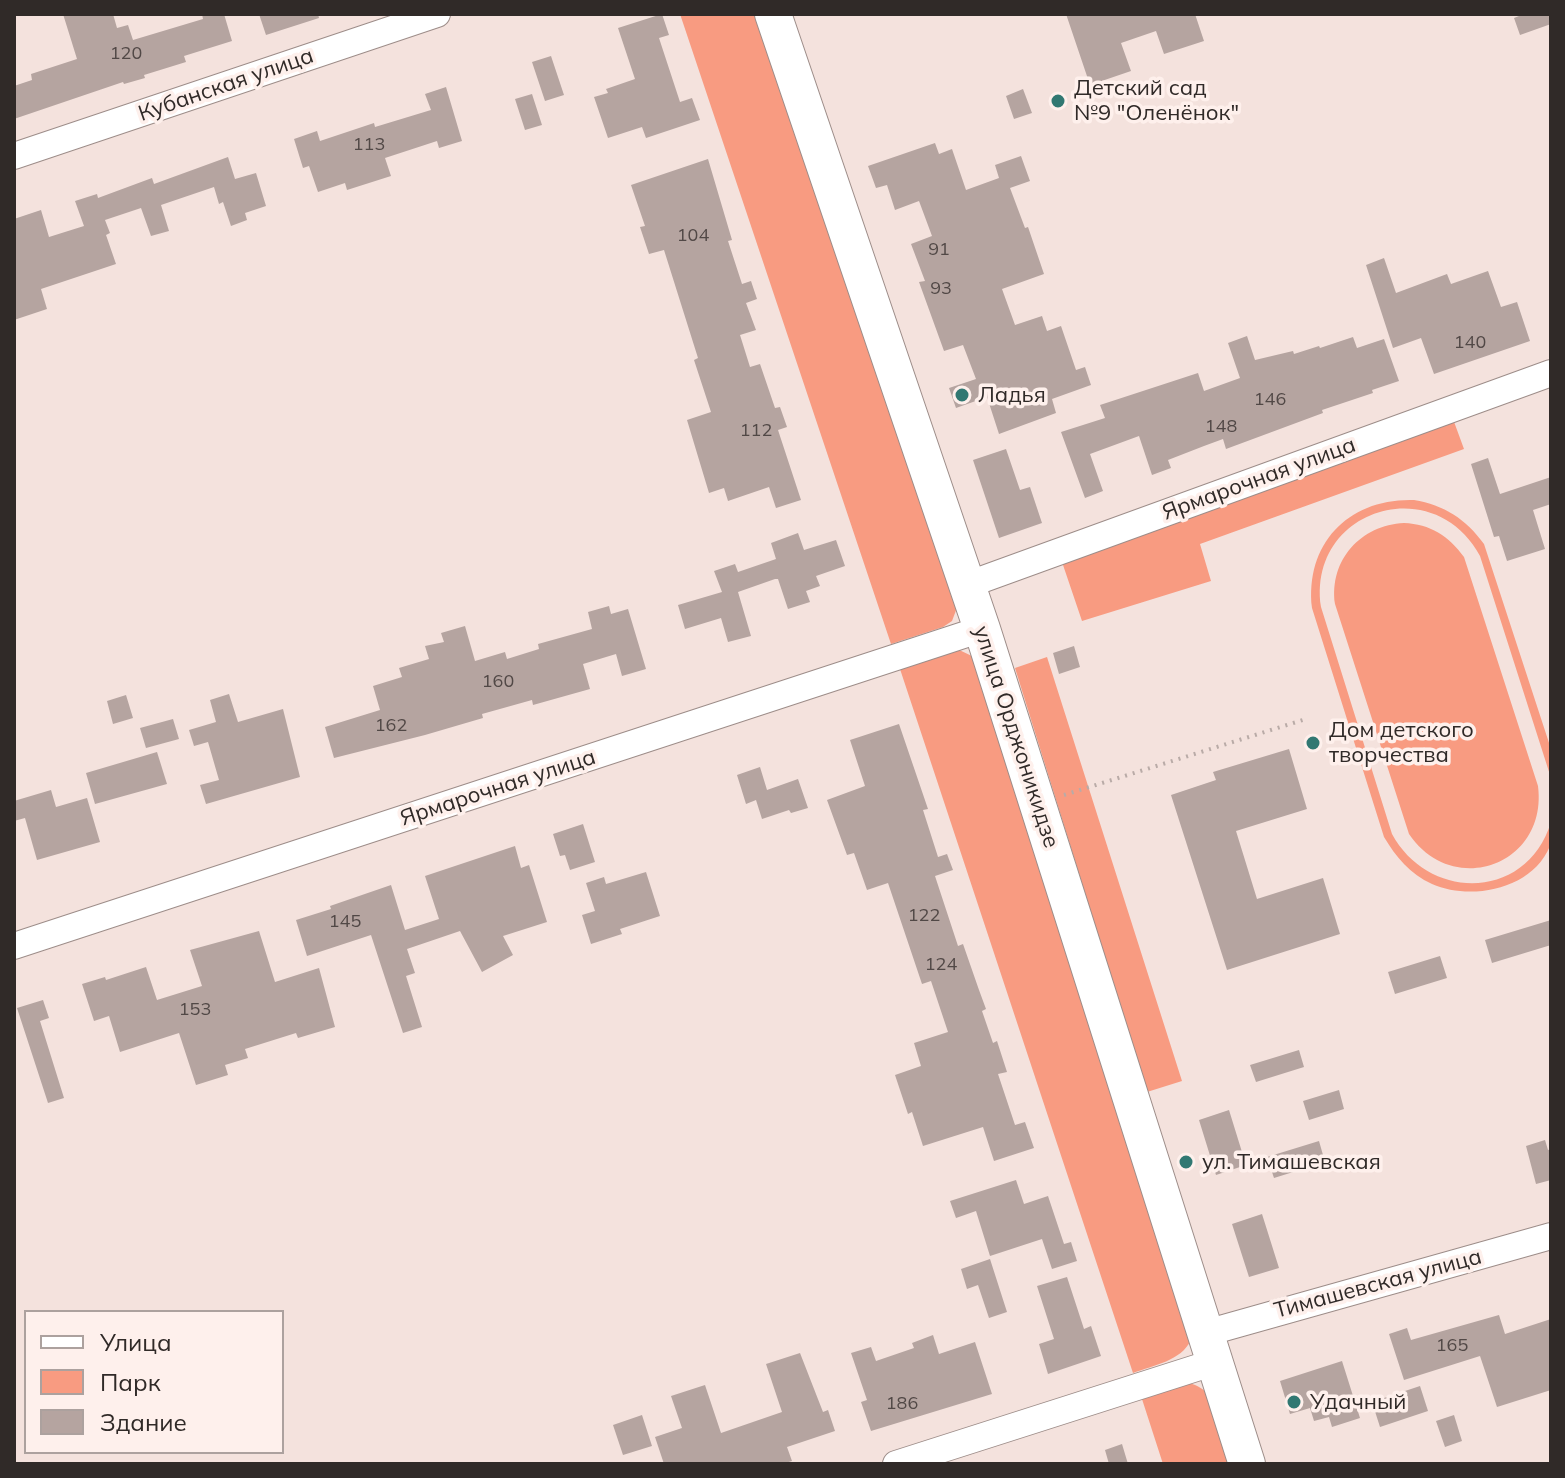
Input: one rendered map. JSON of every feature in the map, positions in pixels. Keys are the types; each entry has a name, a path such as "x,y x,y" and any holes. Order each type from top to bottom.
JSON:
{"main road":[{"name":"улица Орджоникидзе","path":"773,14 982,629 1247,1464"}],"street":[{"name":"Кубанская улица","path":"14,156 437,14"},
{"name":"Ярмарочная улица","path":"967,585 1551,373"},
{"name":"Ярмарочная улица","path":"14,946 982,629"},
{"name":"Тимашевская улица","path":"896,1464 1210,1348 1551,1236"}],"path":[{"path":"1038,803 1306,719"}],"green space":[{"path":"680,14 758,14 958,605 952,621 943,627 891,644"},
{"path":"1453,419 1464,449 1200,544 1211,581 1082,621 1062,562"},
{"path":"1414,500 1454,514 1484,544 1551,749 1551,778 1480,556 1459,529 1434,514 1406,509 1378,512 1353,525 1333,546 1322,573 1321,607 1392,834 1408,856 1429,872 1452,881 1476,883 1500,878 1521,867 1539,848 1551,822 1551,844 1541,861 1515,882 1498,888 1464,891 1432,884 1410,870 1384,837 1312,608 1316,563 1336,529 1351,516 1370,507 1391,501"},
{"path":"1404,523 1438,532 1464,557 1538,786 1537,813 1528,836 1513,853 1494,864 1472,868 1449,865 1428,854 1409,834 1335,604 1337,573 1351,548 1374,530"},
{"path":"955,648 974,657 1191,1340 1174,1358 1133,1373 899,666"},
{"path":"1047,657 1182,1081 1147,1092 1015,668"},
{"path":"1186,1383 1198,1386 1214,1403 1234,1464 1163,1464 1141,1396"}],"building":[{"path":"63,14 113,14 117,28 128,25 133,40 203,19 202,14 224,14 232,41 184,56 186,62 144,75 145,78 123,82 14,119 14,86 32,80 31,74 77,59"},
{"path":"259,14 318,14 319,18 266,35"},
{"path":"662,14 669,35 659,38 680,102 692,98 700,120 646,138 642,127 608,138 594,97 608,93 606,89 635,79 618,28"},
{"path":"1066,14 1195,14 1204,41 1164,54 1156,31 1121,43 1131,71 1090,85"},
{"path":"1524,14 1551,14 1551,24 1520,35 1514,18"},
{"path":"551,56 564,95 545,101 532,62"},
{"path":"446,87 462,141 439,148 437,141 385,158 391,176 347,190 345,183 318,192 309,166 303,168 294,139 317,131 320,141 374,123 375,127 431,110 425,94"},
{"path":"1023,89 1032,113 1014,119 1006,96"},
{"path":"532,94 542,125 525,130 515,99"},
{"path":"935,143 939,154 952,149 966,190 999,178 995,165 1021,156 1030,181 1010,188 1025,228 1028,227 1044,274 1002,289 1015,325 1042,316 1047,331 1061,326 1076,370 1085,367 1091,385 1052,399 1056,413 999,434 987,397 956,408 949,388 976,379 963,345 944,351 919,282 925,281 911,244 932,236 919,201 895,210 887,185 876,188 868,166"},
{"path":"228,157 235,179 256,173 266,206 245,213 247,220 231,226 214,187 161,205 169,231 151,236 141,208 105,220 110,233 106,235 116,264 41,289 47,309 14,320 14,219 41,210 49,237 84,226 75,201 97,194 98,198 152,178 154,184"},
{"path":"708,159 742,284 751,281 757,299 746,303 756,330 740,335 750,367 760,364 775,408 780,407 787,427 778,430 801,500 776,508 769,487 728,501 724,488 709,493 687,420 711,412 694,360 698,358 664,250 649,254 640,227 645,226 631,185"},
{"path":"1384,258 1396,293 1447,274 1451,284 1488,271 1501,307 1517,302 1530,341 1434,374 1421,338 1393,348 1366,265"},
{"path":"1247,336 1255,360 1320,348 1353,337 1357,348 1384,339 1399,381 1226,449 1223,439 1204,446 1168,460 1171,468 1152,475 1139,436 1090,454 1103,491 1085,498 1061,432 1105,418 1100,405 1198,373 1204,391 1240,378 1228,343"},
{"path":"1006,449 1020,490 1030,487 1042,523 999,538 973,460"},
{"path":"1488,458 1500,494 1551,477 1551,504 1533,510 1545,549 1507,561 1499,536 1494,537 1471,464"},
{"path":"798,533 804,550 836,540 845,566 816,576 820,586 806,591 810,602 788,609 778,579 775,579 738,592 751,636 728,642 721,618 685,629 678,605 722,592 714,571 735,564 738,572 776,559 771,543"},
{"path":"609,606 611,614 628,609 646,669 622,676 616,654 583,664 590,689 533,705 532,700 425,735 334,758 325,727 380,710 373,686 402,677 399,668 429,659 425,646 444,642 441,633 465,626 475,661 505,652 507,659 539,649 538,644 592,629 588,612"},
{"path":"1074,646 1080,667 1059,674 1053,653"},
{"path":"229,694 238,722 283,709 300,777 206,804 200,785 219,780 208,742 194,746 189,730 216,722 210,700"},
{"path":"126,695 133,718 113,724 107,701"},
{"path":"173,719 179,739 146,748 140,728"},
{"path":"899,724 928,809 923,810 938,857 947,854 953,870 935,876 958,946 963,944 986,1009 982,1011 993,1043 997,1041 1007,1072 998,1074 1015,1125 1025,1122 1034,1148 994,1161 983,1127 923,1146 912,1112 908,1114 895,1075 921,1066 914,1043 948,1032 931,981 922,984 888,883 867,890 854,853 847,855 827,800 865,786 850,740"},
{"path":"1289,749 1307,809 1236,831 1257,899 1323,878 1340,934 1227,970 1171,795 1216,780 1213,772"},
{"path":"157,752 167,784 95,804 86,773"},
{"path":"760,767 767,790 798,779 808,808 791,813 789,810 762,819 756,800 746,804 737,775"},
{"path":"51,790 56,807 87,798 100,842 37,860 25,818 14,821 14,801"},
{"path":"583,824 595,862 570,870 565,855 560,856 553,834"},
{"path":"515,846 521,868 529,865 547,922 503,936 513,955 482,972 460,931 407,949 415,973 406,976 422,1027 403,1033 371,935 307,956 296,920 391,885 405,930 439,919 425,876"},
{"path":"646,872 660,916 620,929 622,934 591,944 582,915 595,911 586,883 604,877 606,884"},
{"path":"1551,920 1551,945 1492,963 1485,940"},
{"path":"259,931 275,982 319,968 335,1027 298,1038 296,1033 245,1049 248,1058 225,1065 228,1075 196,1085 179,1033 120,1052 109,1016 94,1021 82,984 146,967 157,1000 202,986 190,950"},
{"path":"1440,956 1447,978 1395,994 1388,972"},
{"path":"43,1000 49,1018 40,1021 64,1098 48,1103 17,1008"},
{"path":"1299,1050 1304,1067 1256,1082 1250,1065"},
{"path":"1339,1090 1344,1109 1309,1120 1303,1101"},
{"path":"1229,1110 1246,1165 1216,1175 1199,1120"},
{"path":"1545,1140 1548,1150 1551,1149 1551,1180 1536,1184 1526,1146"},
{"path":"1319,1141 1325,1162 1274,1178 1267,1157"},
{"path":"1016,1180 1024,1204 1048,1196 1064,1244 1071,1242 1077,1261 1052,1269 1042,1239 990,1256 976,1211 956,1218 950,1201"},
{"path":"1262,1214 1279,1268 1249,1277 1232,1224"},
{"path":"990,1259 1007,1312 989,1318 978,1285 967,1289 961,1269"},
{"path":"1067,1277 1084,1329 1091,1326 1101,1356 1048,1374 1039,1344 1054,1339 1037,1286"},
{"path":"1499,1315 1505,1334 1551,1319 1551,1390 1497,1407 1480,1356 1404,1380 1389,1334 1407,1328 1411,1340"},
{"path":"933,1335 939,1354 975,1342 992,1394 871,1431 861,1402 867,1400 851,1353 871,1347 876,1361 914,1348 912,1343"},
{"path":"800,1353 823,1412 828,1410 835,1431 787,1447 792,1461 782,1464 664,1464 655,1437 682,1428 671,1396 705,1385 721,1433 782,1412 766,1364"},
{"path":"1342,1361 1360,1418 1332,1427 1329,1417 1314,1421 1310,1408 1290,1414 1280,1381"},
{"path":"1420,1386 1428,1411 1380,1427 1372,1402"},
{"path":"642,1415 652,1446 623,1455 613,1425"},
{"path":"1454,1415 1462,1441 1445,1447 1436,1421"},
{"path":"1122,1444 1128,1464 1109,1464 1105,1450"}],"place":[{"name":"Детский сад №9 \"Оленёнок\"","path":"1058,101"},
{"name":"Ладья","path":"962,395"},
{"name":"Дом детского творчества","path":"1313,743"},
{"name":"ул. Тимашевская","path":"1186,1162"},
{"name":"Удачный","path":"1294,1402"}]}
